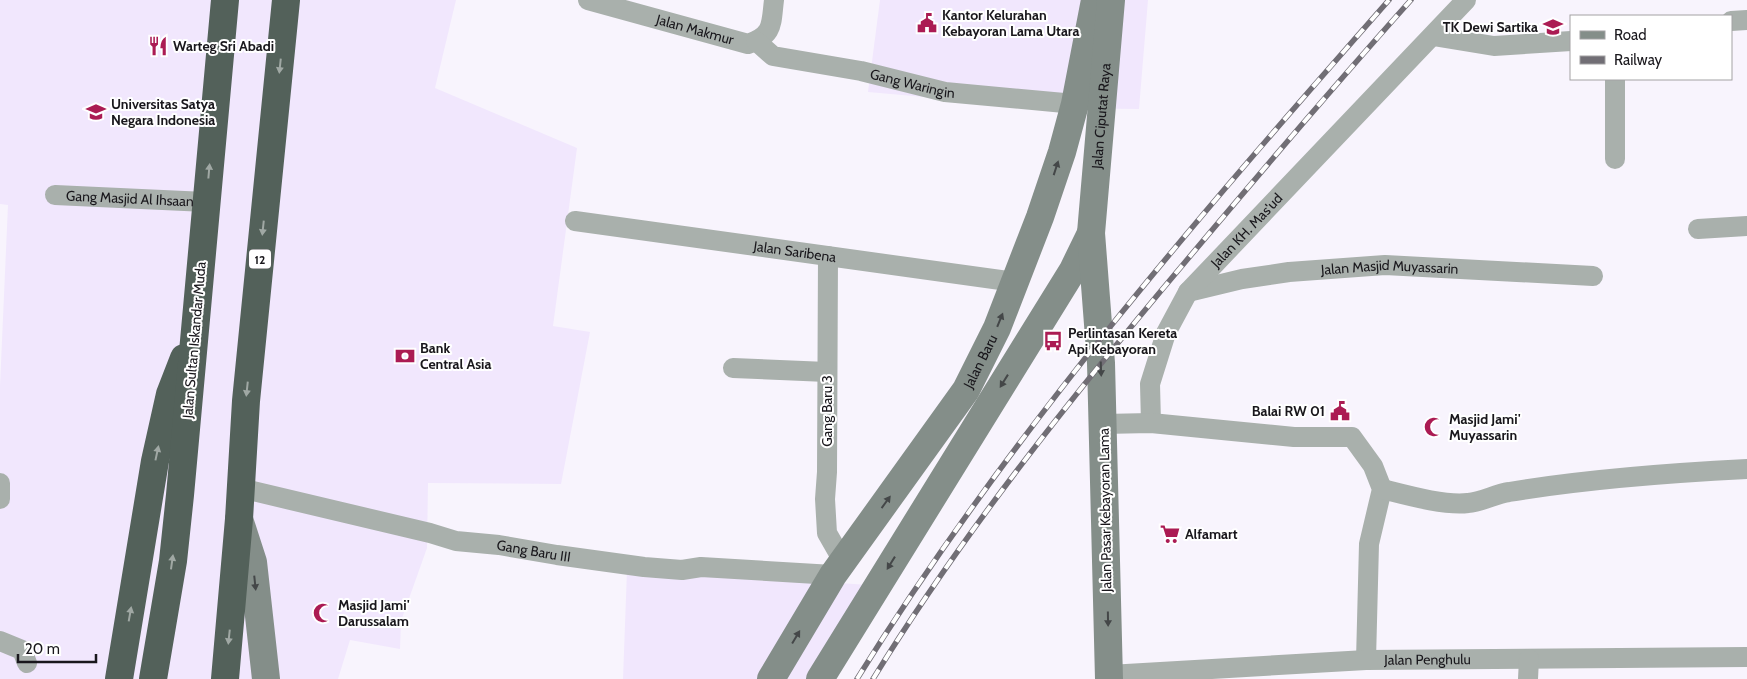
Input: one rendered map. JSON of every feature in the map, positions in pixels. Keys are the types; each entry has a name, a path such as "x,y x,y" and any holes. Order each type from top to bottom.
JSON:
{"highway":[{"name":"Jalan Sultan Iskandar Muda","path":"153,679 173,561 197,324 206,202 225,0"},
{"name":"12","path":"225,679 240,519 240,488 246,401 286,0"},
{"path":"118,679 155,461 170,394 197,324"}],"main road":[{"name":"Jalan Baru","path":"771,679 838,568 966,390 997,328 1040,217 1075,104 1095,0"},
{"name":"Jalan Ciputat Raya","path":"1091,233 1111,0"},
{"name":"Jalan Baru","path":"820,679 1073,270 1091,233"},
{"name":"Jalan Pasar Kebayoran Lama","path":"1091,233 1100,340 1109,677"},
{"name":"Jalan Pasar Kebayoran Lama","path":"1073,270 1100,340"},
{"path":"240,519 253,562 266,679"}],"street":[{"name":"Jalan Makmur","path":"588,0 738,42 748,44 756,41"},
{"path":"756,41 770,31 774,0"},
{"name":"Jalan KH. Mas'ud","path":"1151,423 1150,384 1166,332 1188,292 1466,0"},
{"path":"1732,22 1747,20"},
{"path":"1433,36 1494,46 1570,41"},
{"name":"Gang Waringin","path":"756,41 773,56 860,71 945,92 1075,104"},
{"path":"1615,80 1615,159"},
{"name":"Gang Masjid Al Ihsaan","path":"54,195 206,202"},
{"name":"Jalan Saribena","path":"576,221 1015,282"},
{"path":"1698,229 1747,226"},
{"name":"Gang Baru 3","path":"828,256 825,498 827,533 838,568"},
{"name":"Jalan Masjid Muyassarin","path":"1188,292 1242,279 1289,272 1386,265 1593,276"},
{"path":"733,368 827,372"},
{"path":"1103,424 1151,423 1294,437 1352,437 1373,466 1382,489 1369,544 1366,660"},
{"path":"1382,489 1421,498 1468,503 1506,492 1544,487 1672,473 1747,469"},
{"path":"0,483 0,498"},
{"name":"Gang Baru III","path":"240,488 456,541 499,544 557,556 682,570 701,567 838,568"},
{"path":"0,642 22,650 27,663"},
{"name":"Jalan Penghulu","path":"1109,677 1366,660 1529,669 1747,657"}],"shaded area":[{"path":"0,0 456,0 435,88 577,148 553,326 590,332 561,484 428,483 427,548 401,621 400,649 350,640 338,679 0,679 0,386 8,205 0,204"},
{"path":"880,0 1148,0 1139,109 1049,108 868,92"},
{"path":"627,570 886,586 831,679 623,679"}],"railway":[{"path":"857,679 916,588 1042,413 1177,245 1389,0"},
{"path":"873,679 908,624 982,517 1062,413 1144,311 1242,195 1411,0"}],"place":[{"name":"Kantor Kelurahan Kebayoran Lama Utara","path":"927,23"},
{"name":"TK Dewi Sartika","path":"1553,27"},
{"name":"Warteg Sri Abadi","path":"158,46"},
{"name":"Universitas Satya Negara Indonesia","path":"96,112"},
{"name":"Perlintasan Kereta Api Kebayoran","path":"1053,341"},
{"name":"Bank Central Asia","path":"405,356"},
{"name":"Balai RW 01","path":"1340,411"},
{"name":"Masjid Jami' Muyassarin","path":"1434,427"},
{"name":"Alfamart","path":"1170,534"},
{"name":"Masjid Jami' Darussalam","path":"323,613"}]}
